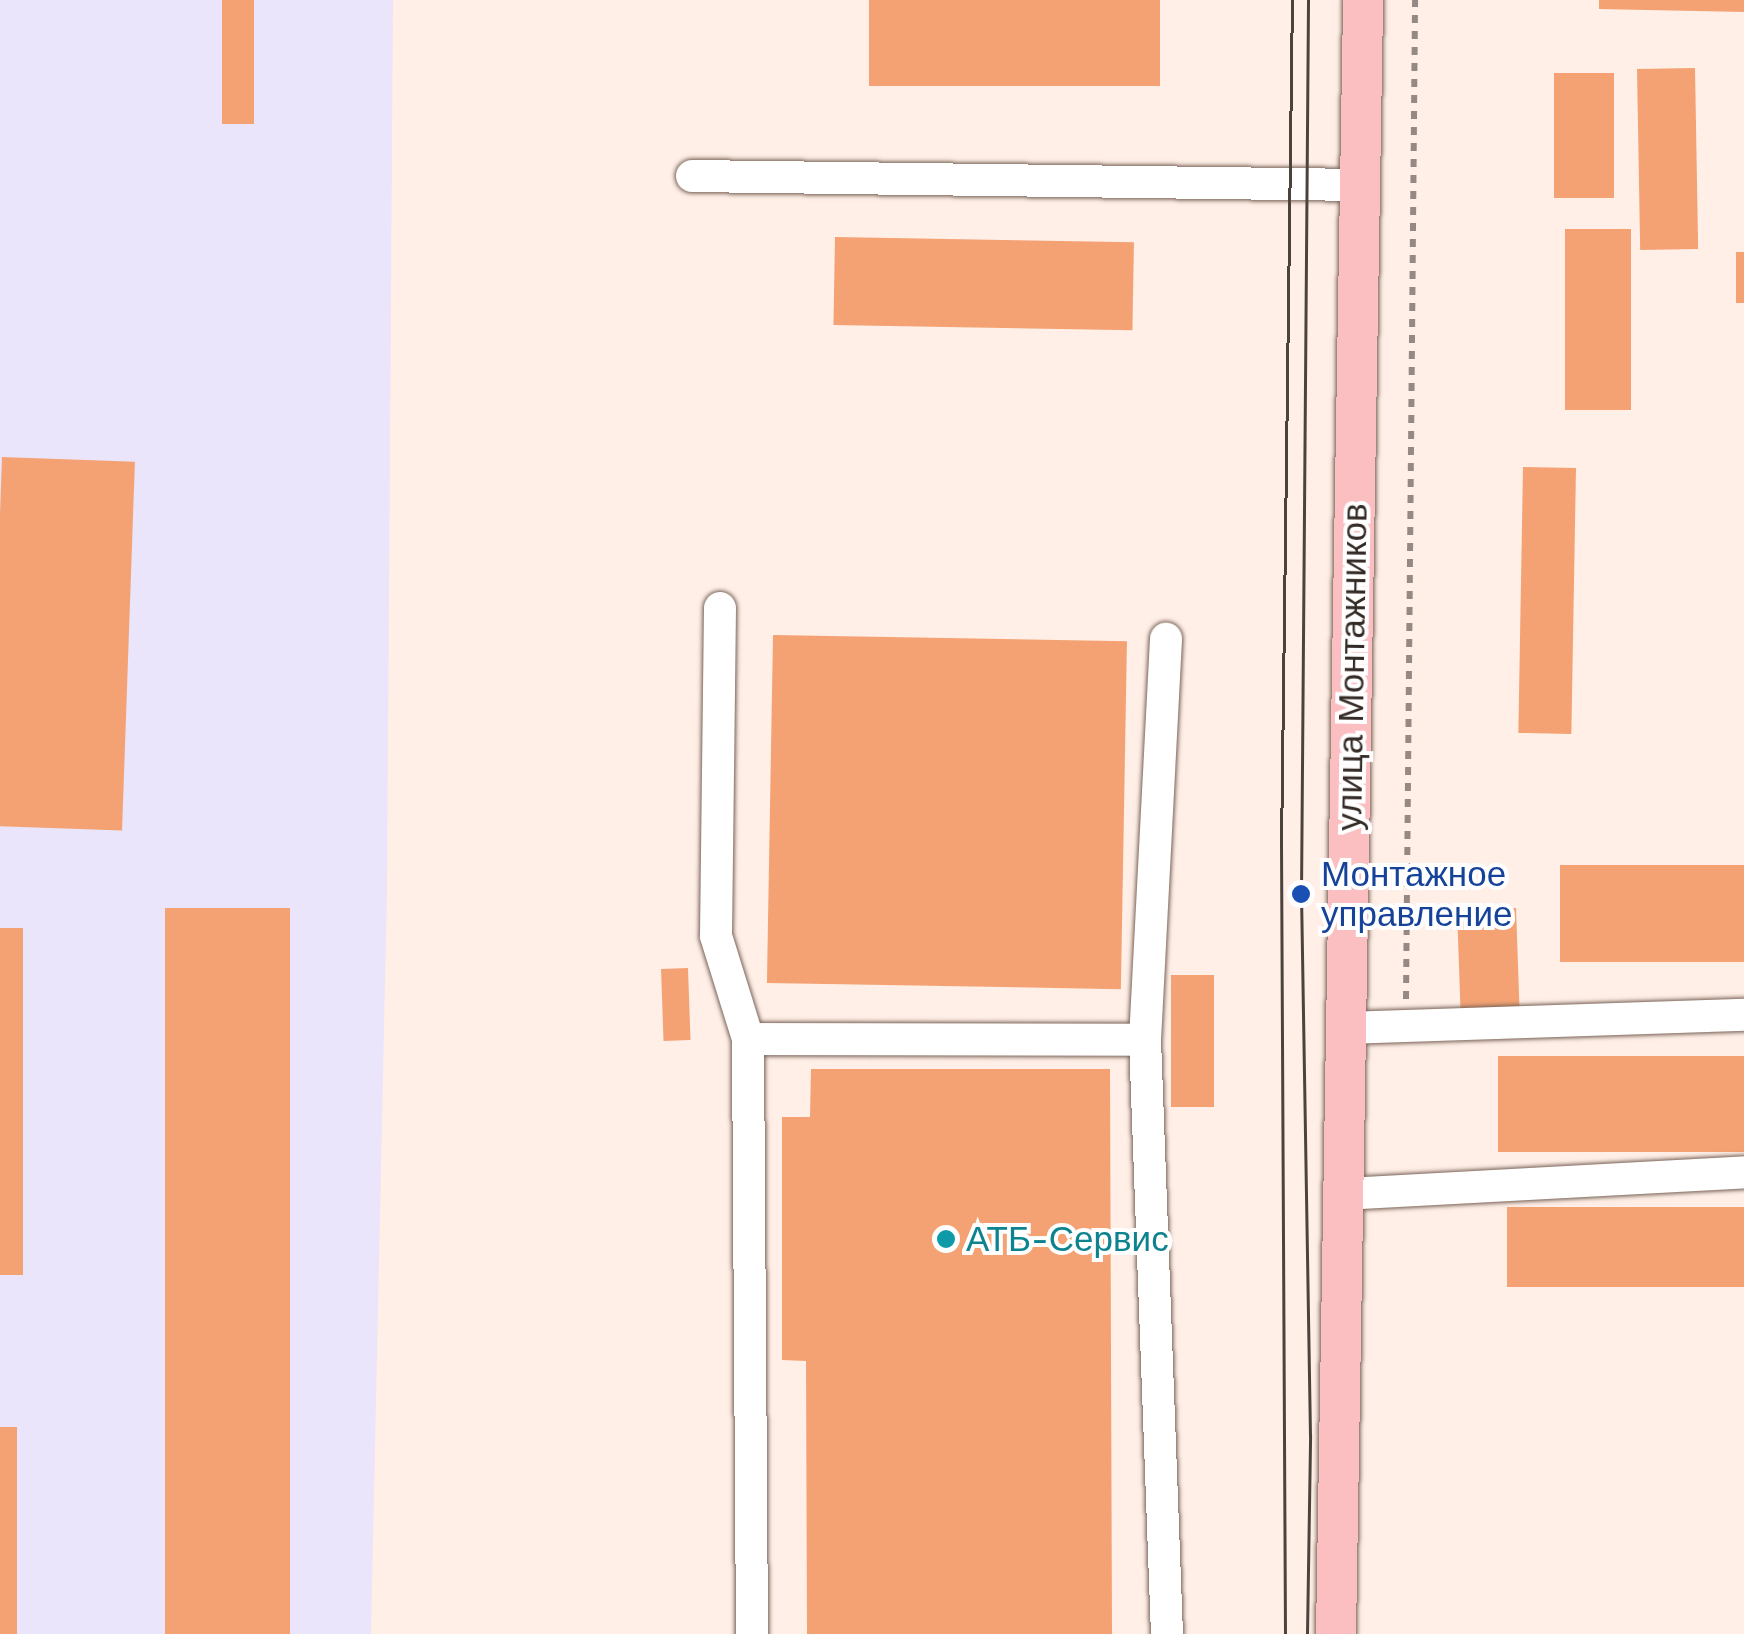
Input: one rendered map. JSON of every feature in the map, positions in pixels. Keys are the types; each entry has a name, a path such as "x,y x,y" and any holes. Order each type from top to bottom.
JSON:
{"main road":[{"name":"улица Монтажников","path":"1336,1634 1363,0"}],"lane":[{"path":"692,176 1360,185"},
{"path":"720,608 716,936 748,1040 752,1634"},
{"path":"1166,639 1145,1040 1167,1634"},
{"path":"1346,1028 1744,1015"},
{"path":"748,1040 1145,1040"},
{"path":"1344,1194 1744,1172"}],"path":[{"path":"1406,1026 1415,0"}],"shaded area":[{"path":"0,0 393,0 387,889 371,1634 0,1634"}],"building":[{"path":"222,0 254,0 254,124 222,124"},
{"path":"869,0 1160,0 1160,86 869,86"},
{"path":"1599,0 1744,0 1744,12 1599,9"},
{"path":"1695,68 1698,249 1640,250 1637,69"},
{"path":"1554,73 1614,73 1614,198 1554,198"},
{"path":"1565,229 1631,229 1631,410 1565,410"},
{"path":"835,237 1134,242 1132,330 833,325"},
{"path":"1736,252 1744,252 1744,303 1736,303"},
{"path":"2,457 135,462 122,830 0,826"},
{"path":"1523,467 1576,468 1571,734 1518,733"},
{"path":"773,635 1127,641 1121,989 767,983"},
{"path":"1560,865 1744,865 1744,962 1560,962"},
{"path":"165,908 290,908 290,1634 165,1634"},
{"path":"1516,908 1519,1008 1461,1010 1457,910"},
{"path":"0,928 23,928 23,1275 0,1275"},
{"path":"688,968 691,1040 664,1041 661,969"},
{"path":"1171,975 1214,975 1214,1107 1171,1107"},
{"path":"1498,1056 1744,1056 1744,1152 1498,1152"},
{"name":"АТБ-Сервис","path":"811,1069 1110,1069 1112,1634 807,1634 806,1361 782,1360 782,1117 810,1117"},
{"path":"1507,1207 1744,1207 1744,1287 1507,1287"},
{"path":"0,1427 17,1427 17,1634 0,1634"}],"tram line":[{"path":"1285,1634 1281,847 1292,0"},
{"path":"1307,1634 1310,1436 1301,894 1308,0"}],"place":[{"name":"Монтажное управление","path":"1301,894"},
{"name":"АТБ-Сервис","path":"946,1239"}]}
